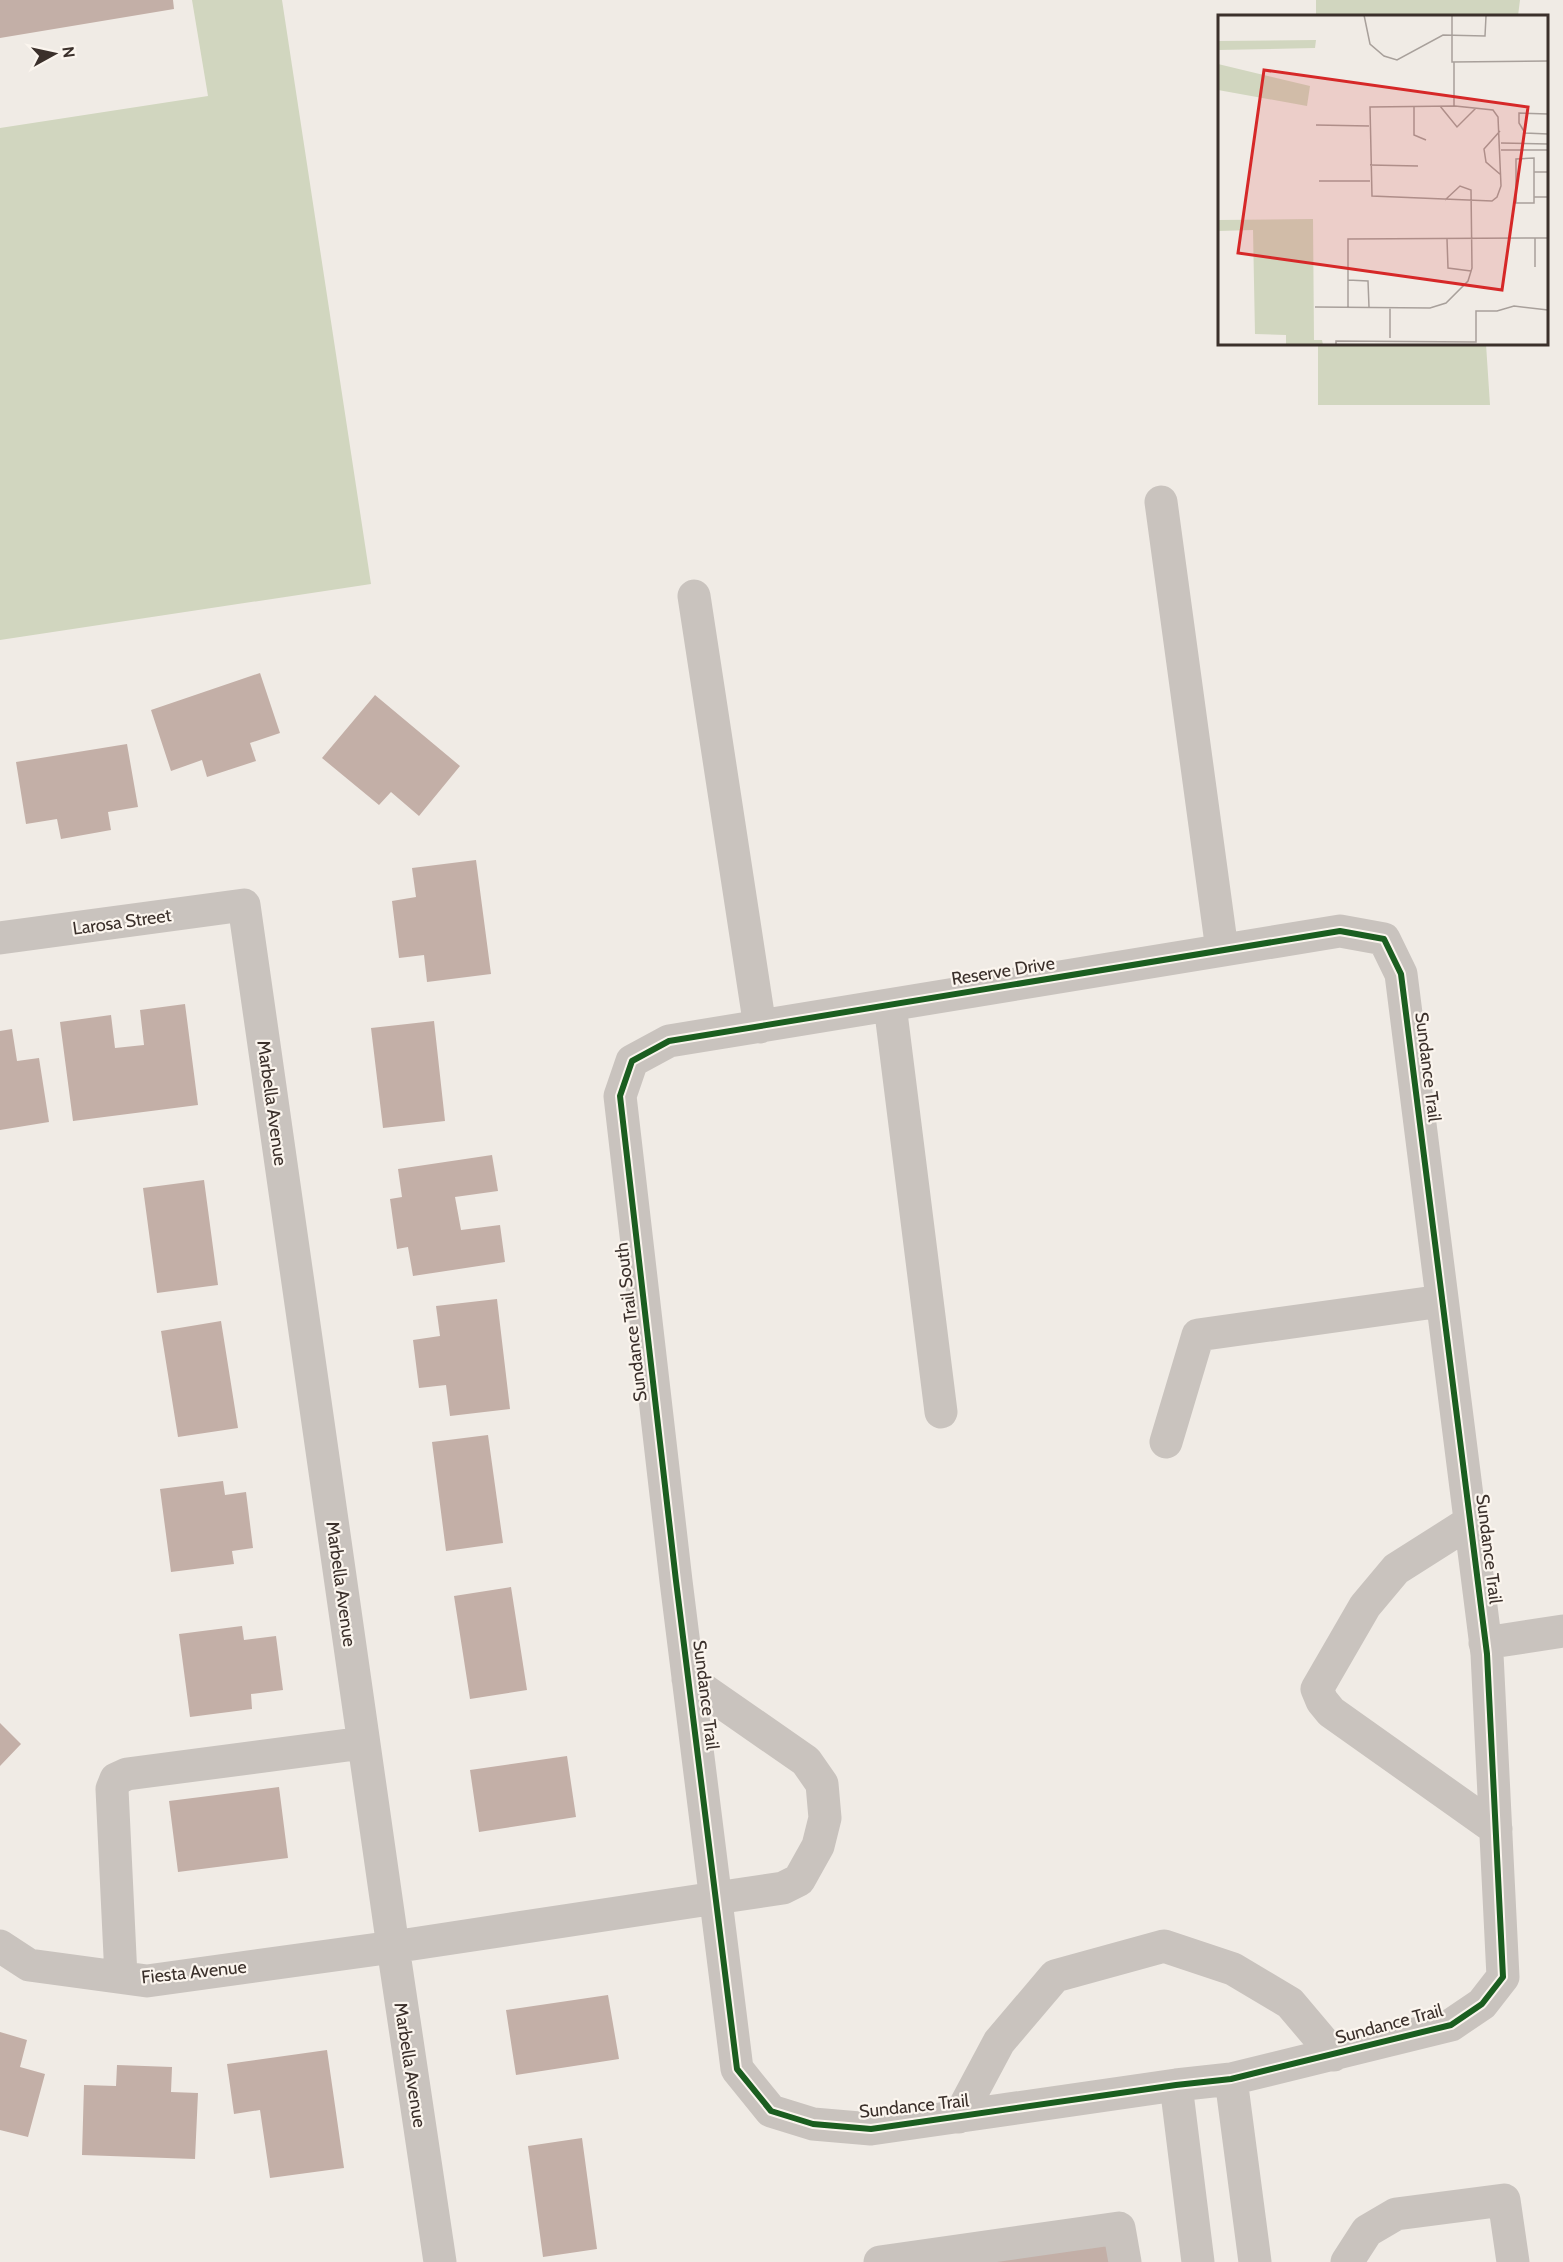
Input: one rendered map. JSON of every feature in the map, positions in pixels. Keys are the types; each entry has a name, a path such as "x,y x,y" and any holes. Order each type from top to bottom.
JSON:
{"street":[{"path":"1161,502 1222,950"},
{"path":"694,596 760,1027"},
{"name":"Larosa Street","path":"0,938 244,905"},
{"name":"Marbella Avenue","path":"244,905 363,1743 440,2262"},
{"name":"Reserve Drive","path":"632,1061 669,1041 1222,950 1340,931 1384,939"},
{"name":"Sundance Trail","path":"676,1581 737,2069 771,2111 813,2124 871,2129 1231,2079 1451,2025 1482,2004 1503,1977 1485,1643 1401,974 1384,939"},
{"path":"890,1005 941,1412"},
{"name":"Sundance Trail South","path":"632,1061 620,1096 676,1581"},
{"path":"1166,1442 1198,1335 1442,1301"},
{"path":"1470,1522 1396,1569 1365,1606 1317,1689 1322,1701 1331,1712 1496,1829"},
{"path":"1485,1643 1563,1631"},
{"path":"393,1947 783,1888 799,1880 818,1846 825,1818 822,1784 806,1761 688,1679"},
{"path":"121,1977 112,1789 116,1779 127,1774 363,1743"},
{"name":"Fiesta Avenue","path":"0,1946 29,1965 147,1981 393,1947"},
{"path":"959,2117 999,2042 1055,1976 1164,1946 1233,1968 1290,2003 1334,2055"},
{"path":"1231,2079 1255,2262"},
{"path":"1176,2085 1198,2262"},
{"path":"1347,2262 1367,2230 1396,2214 1504,2200 1513,2262"},
{"path":"880,2262 1119,2228 1125,2262"}],"green space":[{"path":"192,0 282,0 371,584 0,640 0,128 208,96"},
{"path":"1316,0 1520,0 1518,15 1316,15"},
{"path":"1318,345 1486,345 1490,405 1318,405"}],"building":[{"path":"0,0 173,0 174,9 0,38"},
{"path":"260,673 280,733 250,743 256,761 207,777 202,760 171,771 151,710"},
{"path":"375,695 460,766 419,816 391,792 379,805 322,758"},
{"path":"127,744 138,807 108,812 111,830 61,839 57,819 26,824 16,762"},
{"path":"476,860 491,974 427,982 424,955 399,958 392,901 416,897 412,868"},
{"path":"185,1004 198,1105 73,1121 60,1022 111,1015 115,1048 144,1045 140,1010"},
{"path":"434,1021 445,1121 383,1128 371,1028"},
{"path":"12,1029 17,1061 39,1058 49,1122 0,1130 0,1031"},
{"path":"492,1155 498,1191 455,1197 461,1230 500,1225 505,1262 413,1276 408,1247 397,1249 390,1199 402,1197 398,1169"},
{"path":"204,1180 218,1285 157,1293 143,1188"},
{"path":"497,1299 510,1409 450,1416 446,1385 419,1388 413,1340 440,1336 436,1306"},
{"path":"221,1321 238,1428 178,1437 161,1331"},
{"path":"488,1435 503,1543 446,1551 432,1442"},
{"path":"223,1481 225,1495 246,1492 253,1548 232,1551 234,1564 171,1572 160,1489"},
{"path":"511,1587 527,1690 470,1699 454,1596"},
{"path":"242,1626 244,1640 276,1636 283,1690 251,1694 252,1709 190,1717 179,1634"},
{"path":"0,1723 21,1744 0,1766"},
{"path":"567,1756 576,1817 479,1832 470,1770"},
{"path":"279,1787 288,1858 178,1872 169,1801"},
{"path":"608,1995 619,2059 516,2075 506,2010"},
{"path":"0,2032 27,2040 20,2067 45,2074 28,2137 0,2130"},
{"path":"327,2050 344,2168 270,2178 260,2110 234,2114 227,2064"},
{"path":"117,2065 172,2067 171,2092 198,2093 195,2159 82,2155 84,2085 116,2086"},
{"path":"582,2138 597,2249 543,2257 528,2146"},
{"path":"1107,2241 1110,2262 980,2262"}],"cycle path":[{"path":"1340,931 1384,939 1401,974 1487,1654 1503,1977 1482,2004 1451,2025 1231,2079 871,2129 813,2124 771,2111 737,2069 676,1581 620,1096 632,1061 669,1041 1340,931"}]}
